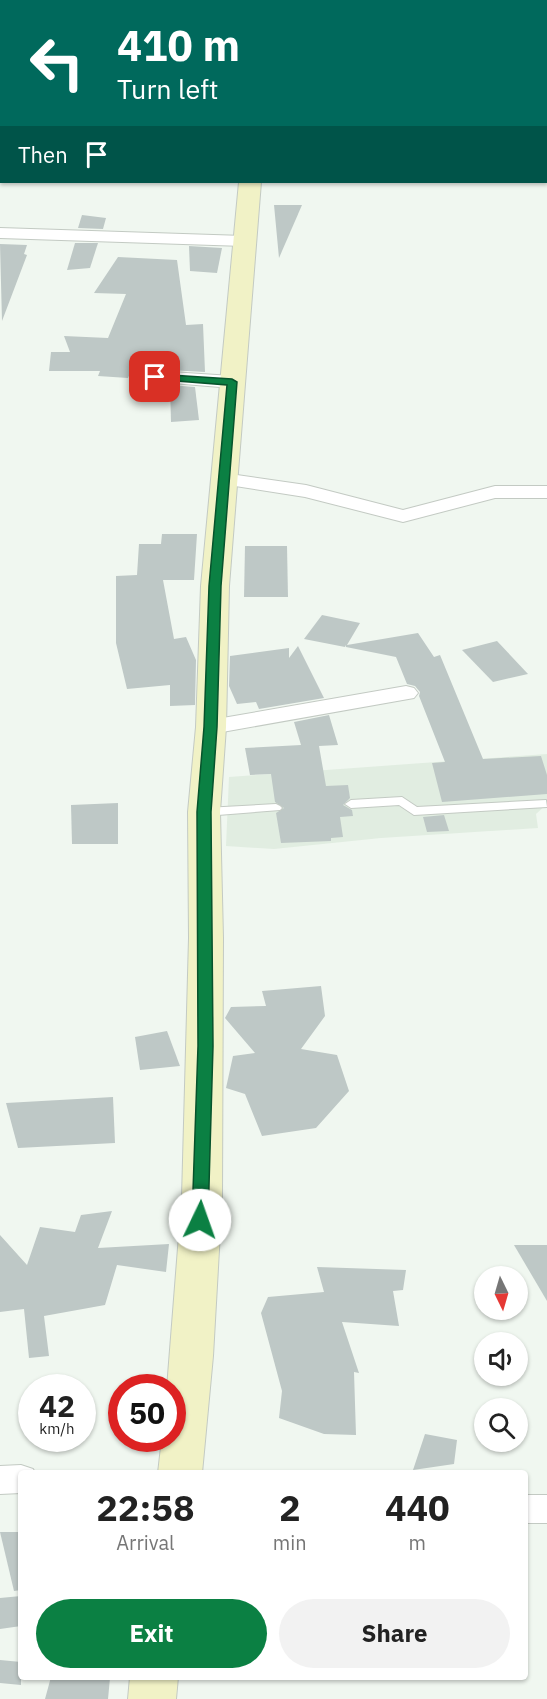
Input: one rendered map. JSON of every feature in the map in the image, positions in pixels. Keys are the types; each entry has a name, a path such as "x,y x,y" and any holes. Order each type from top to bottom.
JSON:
{"main road":[{"path":"180,1470 192,1356 202,1197 206,950 204,812 211,727 215,586 250,183"},
{"path":"152,1699 154,1680"}],"street":[{"path":"0,233 244,241"},
{"path":"155,377 232,382"},
{"path":"223,479 306,491 403,516 495,492 547,492"},
{"path":"211,727 405,693"},
{"path":"0,1480 18,1479"},
{"path":"528,1509 547,1509"}],"lane":[{"path":"351,804 402,801 414,811 546,804"},
{"path":"204,812 276,808"}],"shaded area":[{"path":"547,754 547,804 536,814 538,828 381,838 274,849 226,846 229,777"}],"building":[{"path":"274,205 302,205 279,258"},
{"path":"82,215 106,218 103,229 78,228"},
{"path":"75,243 98,243 90,268 67,270"},
{"path":"0,244 27,245 24,254 27,255 2,321"},
{"path":"189,246 222,248 217,273 190,271"},
{"path":"118,257 177,260 186,325 203,324 205,372 169,370 169,362 135,362 128,378 98,376 100,371 49,371 51,352 70,352 64,336 108,338 126,294 94,293"},
{"path":"170,385 195,387 199,420 171,422"},
{"path":"162,534 197,534 194,580 163,580 174,639 186,637 196,660 195,705 170,706 170,685 127,689 116,643 116,576 137,575 139,544 161,544"},
{"path":"245,546 287,546 288,597 244,597"},
{"path":"322,615 360,623 347,645 418,633 434,657 440,655 483,759 541,756 547,775 547,794 442,802 432,763 445,762 419,696 420,692 415,686 407,684 396,657 346,647 346,645 345,647 304,639"},
{"path":"497,641 528,674 493,682 462,650"},
{"path":"298,646 324,698 259,709 256,702 237,704 229,686 230,656 289,648 289,658"},
{"path":"329,715 338,745 319,746 326,786 348,785 350,798 343,805 352,810 353,816 340,817 343,837 331,838 331,841 281,843 276,813 284,808 275,802 271,774 250,775 245,748 301,745 294,722"},
{"path":"118,803 118,844 72,844 71,805"},
{"path":"444,815 449,831 427,832 423,817"},
{"path":"321,986 325,1016 301,1049 337,1055 349,1091 316,1128 262,1136 245,1094 226,1088 233,1056 255,1053 225,1018 231,1007 266,1006 262,991"},
{"path":"167,1031 180,1066 140,1070 135,1037"},
{"path":"113,1097 115,1143 18,1148 6,1103"},
{"path":"112,1211 98,1248 169,1244 166,1272 117,1265 105,1305 44,1316 49,1356 29,1358 24,1309 0,1312 0,1235 27,1265 40,1227 75,1232 81,1215"},
{"path":"514,1245 547,1245 547,1301 528,1266"},
{"path":"317,1267 406,1270 403,1290 393,1291 399,1326 342,1322 359,1373 354,1372 356,1435 324,1434 279,1418 282,1391 261,1313 268,1297 324,1292"},
{"path":"425,1434 457,1440 454,1464 413,1470"},
{"path":"0,1532 18,1532 18,1590 14,1591"},
{"path":"18,1596 18,1626 0,1629 0,1598"},
{"path":"0,1660 18,1662 18,1680 21,1680 21,1685 0,1683"},
{"path":"50,1680 110,1680 108,1699 45,1699"}],"route":[{"path":"155,377 232,382 215,586 211,727 204,812 206,1046 200,1220"}]}
